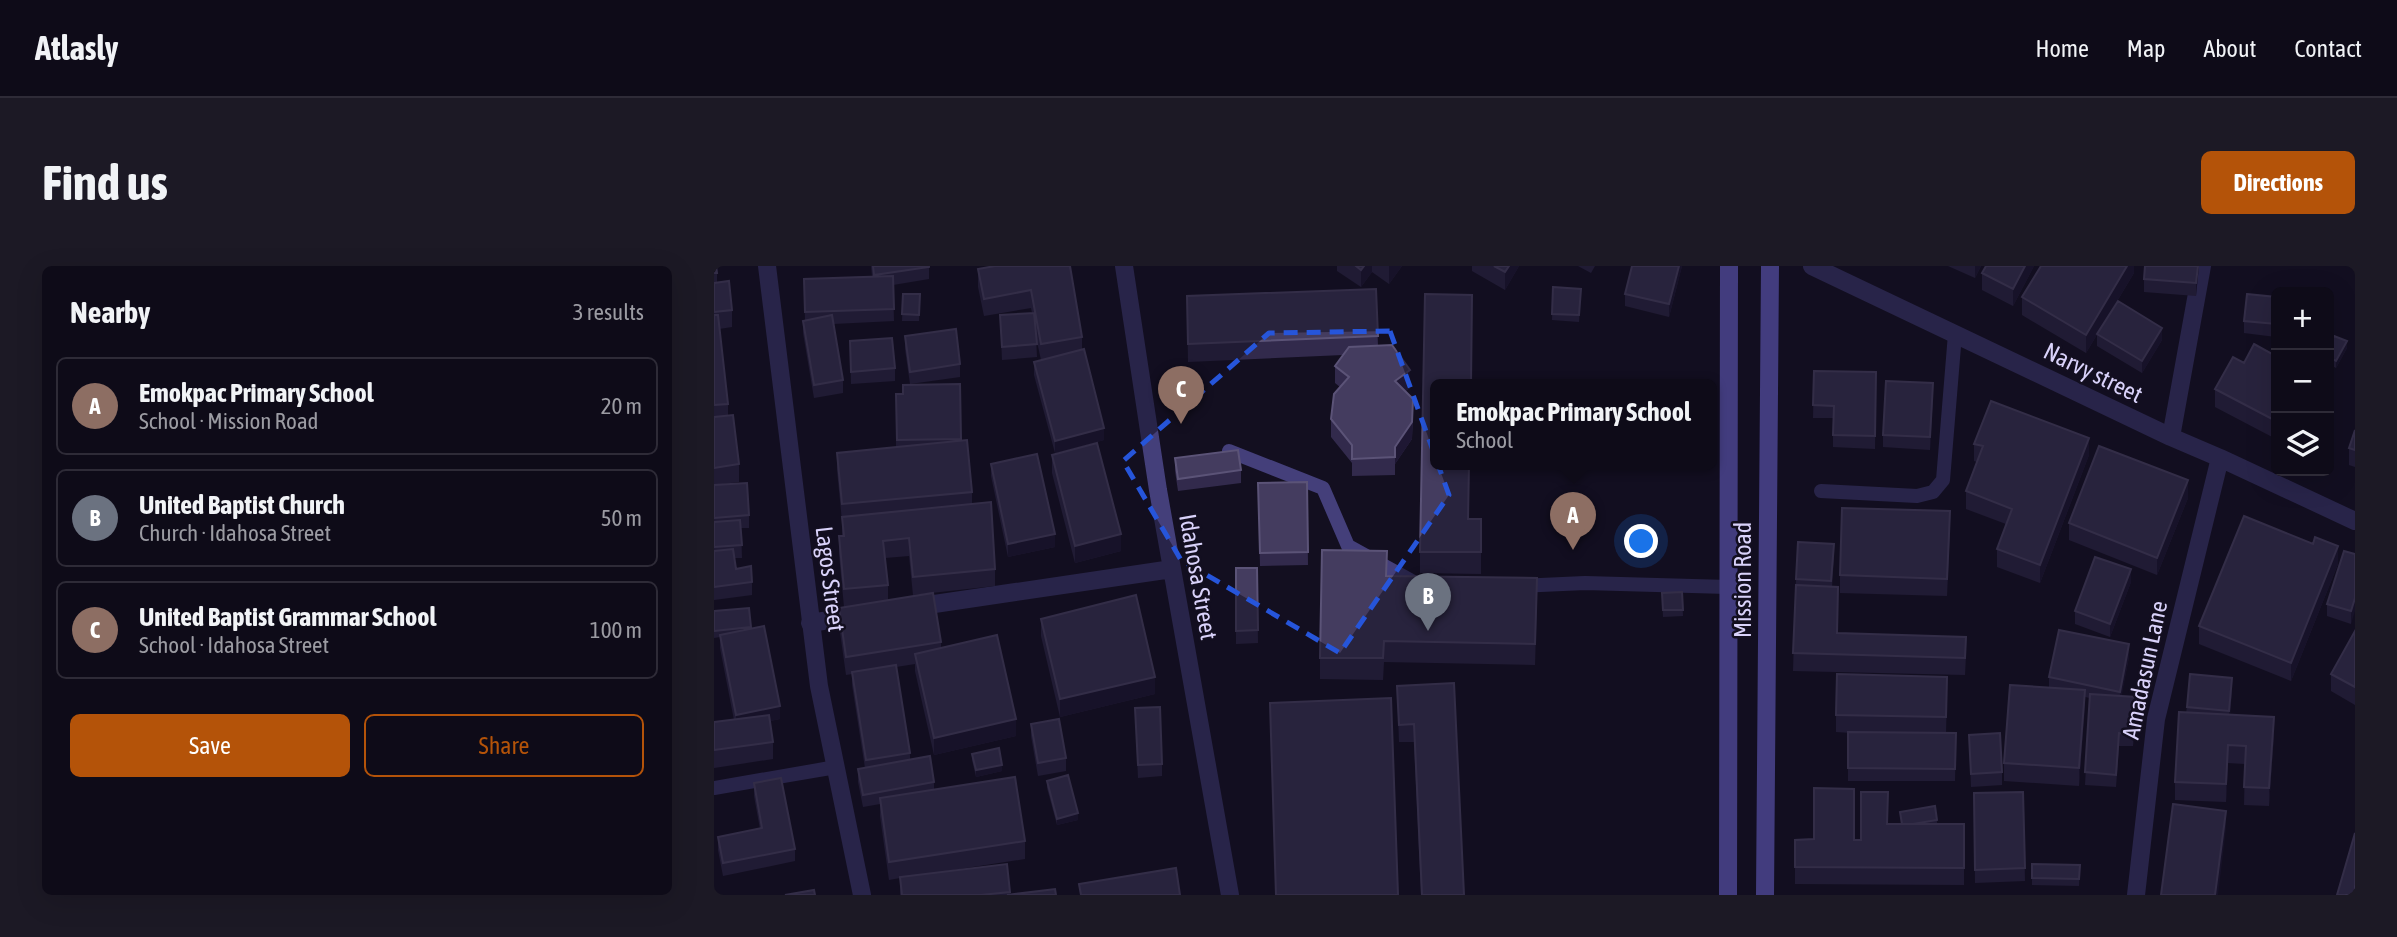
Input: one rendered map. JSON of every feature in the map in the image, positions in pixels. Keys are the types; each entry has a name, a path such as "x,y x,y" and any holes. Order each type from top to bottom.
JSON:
{"street":[{"name":"Lagos Street","path":"767,266 819,686 862,895"},
{"name":"Idahosa Street","path":"1124,266 1172,569 1230,895"},
{"name":"Mission Road","path":"1728,895 1729,266"},
{"name":"Mission Road","path":"1765,895 1770,266"},
{"name":"Narvy street","path":"1812,266 2171,437 2355,521"},
{"path":"2171,437 2202,266"},
{"name":"Amadasun Lane","path":"2136,895 2156,719 2220,458"},
{"path":"810,623 1172,569"}],"lane":[{"path":"1821,491 1917,496 1933,492 1943,480 1955,334"},
{"path":"1229,451 1323,488 1348,546 1428,590"},
{"path":"1506,587 1585,583 1728,587"},
{"path":"714,788 836,767"}],"highlighted area":[{"path":"1390,331 1449,495 1340,653 1181,560 1123,461 1269,333"}],"building":[{"path":"873,266 929,266 929,267 874,275"},
{"path":"995,266 1070,266 1082,337 1041,344 1031,290 984,299 978,269"},
{"path":"1494,266 1509,266 1505,272"},
{"path":"1632,266 1679,266 1669,304 1625,294"},
{"path":"1986,266 2025,266 2013,289 1982,273"},
{"path":"2041,266 2127,266 2086,335 2022,297"},
{"path":"2145,266 2198,266 2196,283 2144,279"},
{"path":"893,276 894,309 805,312 804,279"},
{"path":"729,281 732,310 714,312 714,283"},
{"path":"1553,287 1581,289 1579,315 1552,314"},
{"path":"1376,289 1378,336 1188,344 1187,296"},
{"path":"903,294 920,294 919,315 902,314"},
{"path":"1425,294 1472,295 1471,379 1430,379 1430,470 1469,470 1468,519 1481,519 1481,552 1420,552"},
{"path":"2247,294 2271,296 2271,324 2244,321"},
{"path":"2118,301 2162,328 2142,361 2097,334"},
{"path":"1034,313 1037,344 1002,347 1000,315"},
{"path":"714,315 718,315 728,404 714,405"},
{"path":"832,315 843,380 814,385 803,321"},
{"path":"956,329 960,364 910,372 905,336"},
{"path":"2334,336 2347,341 2336,361 2334,360"},
{"path":"892,338 895,368 851,372 850,341"},
{"path":"2254,344 2271,353 2271,418 2215,389 2233,357 2244,363"},
{"path":"1392,345 1410,370 1395,381 1413,399 1412,422 1395,447 1395,457 1352,459 1352,445 1331,419 1334,394 1349,377 1335,366 1349,347"},
{"path":"1084,349 1104,428 1055,441 1034,362"},
{"path":"1814,371 1876,372 1875,436 1833,435 1834,406 1813,405"},
{"path":"1886,381 1933,383 1930,437 1883,435"},
{"path":"960,384 961,439 897,440 896,394 903,394 903,385"},
{"path":"1991,401 2089,438 2040,565 1997,549 2012,509 1966,491 1983,446 1974,444"},
{"path":"733,415 739,464 714,468 714,417"},
{"path":"2355,430 2355,450 2349,448"},
{"path":"967,440 972,492 842,504 837,453"},
{"path":"1097,443 1121,534 1075,546 1052,455"},
{"path":"2099,446 2188,480 2157,558 2069,523"},
{"path":"1238,450 1241,470 1178,479 1175,458"},
{"path":"1037,454 1055,534 1008,544 991,464"},
{"path":"1307,482 1308,552 1260,553 1258,483"},
{"path":"747,483 749,515 714,518 714,485"},
{"path":"991,502 995,569 913,577 909,538 883,541 888,585 844,589 839,536 844,536 842,517"},
{"path":"1842,508 1950,511 1947,579 1840,575"},
{"path":"2244,516 2313,544 2315,537 2338,546 2291,663 2199,626"},
{"path":"740,520 742,545 714,547 714,522"},
{"path":"1798,542 1834,544 1831,581 1796,579"},
{"path":"733,549 736,569 751,566 752,582 714,587 714,551"},
{"path":"1322,550 1387,551 1386,576 1537,578 1535,644 1384,641 1383,658 1320,658"},
{"path":"2344,551 2355,554 2355,598 2351,611 2327,604"},
{"path":"2095,557 2131,569 2110,624 2075,611"},
{"path":"1236,568 1257,568 1258,630 1236,631"},
{"path":"1796,585 1838,587 1837,633 1966,637 1965,658 1793,653"},
{"path":"1682,592 1683,610 1663,610 1662,593"},
{"path":"933,593 941,642 846,657 839,608"},
{"path":"1136,595 1155,677 1060,699 1041,619"},
{"path":"749,608 751,627 714,631 714,611"},
{"path":"764,626 780,706 736,715 720,635"},
{"path":"2059,630 2129,644 2120,692 2049,677"},
{"path":"2355,631 2355,687 2331,674"},
{"path":"997,635 1016,719 934,738 915,654"},
{"path":"896,665 910,753 866,760 852,672"},
{"path":"1837,674 1947,677 1946,717 1836,715"},
{"path":"2190,674 2232,678 2229,711 2187,707"},
{"path":"1454,683 1464,895 1422,895 1414,724 1399,725 1397,686"},
{"path":"2010,685 2085,690 2079,768 2004,763"},
{"path":"2090,694 2136,697 2133,734 2119,733 2116,775 2085,772"},
{"path":"1391,698 1398,895 1276,895 1270,703"},
{"path":"1160,707 1162,764 1138,765 1135,708"},
{"path":"2179,712 2274,717 2269,788 2244,787 2246,746 2228,745 2226,784 2175,782"},
{"path":"769,715 773,742 714,750 714,722"},
{"path":"1059,719 1066,758 1038,763 1031,724"},
{"path":"1848,732 1956,733 1955,769 1848,768"},
{"path":"2000,733 2002,772 1971,774 1969,735"},
{"path":"999,748 1002,765 976,770 972,754"},
{"path":"930,756 934,782 863,795 858,769"},
{"path":"1068,775 1078,813 1057,819 1047,781"},
{"path":"1015,777 1025,841 889,862 880,798"},
{"path":"781,778 795,849 723,863 718,837 762,828 754,783"},
{"path":"1814,788 1854,789 1854,840 1861,840 1861,792 1888,792 1887,824 1964,824 1964,868 1795,867 1795,840 1814,839"},
{"path":"2023,792 2025,868 1975,870 1974,793"},
{"path":"2173,804 2226,811 2215,895 2161,895"},
{"path":"1935,806 1937,820 1902,824 1900,812"},
{"path":"2355,833 2355,895 2337,895"},
{"path":"1007,864 1010,892 981,895 902,895 900,877"},
{"path":"2032,864 2080,865 2079,879 2032,878"},
{"path":"1176,868 1180,895 1081,895 1079,884"},
{"path":"1055,889 1056,895 1007,895"},
{"path":"814,890 815,895 785,895"}],"place":[{"name":"United Baptist Grammar School","path":"1181,424"},
{"name":"Emokpac Primary School","path":"1573,550"},
{"name":"United Baptist Church","path":"1428,631"}]}
